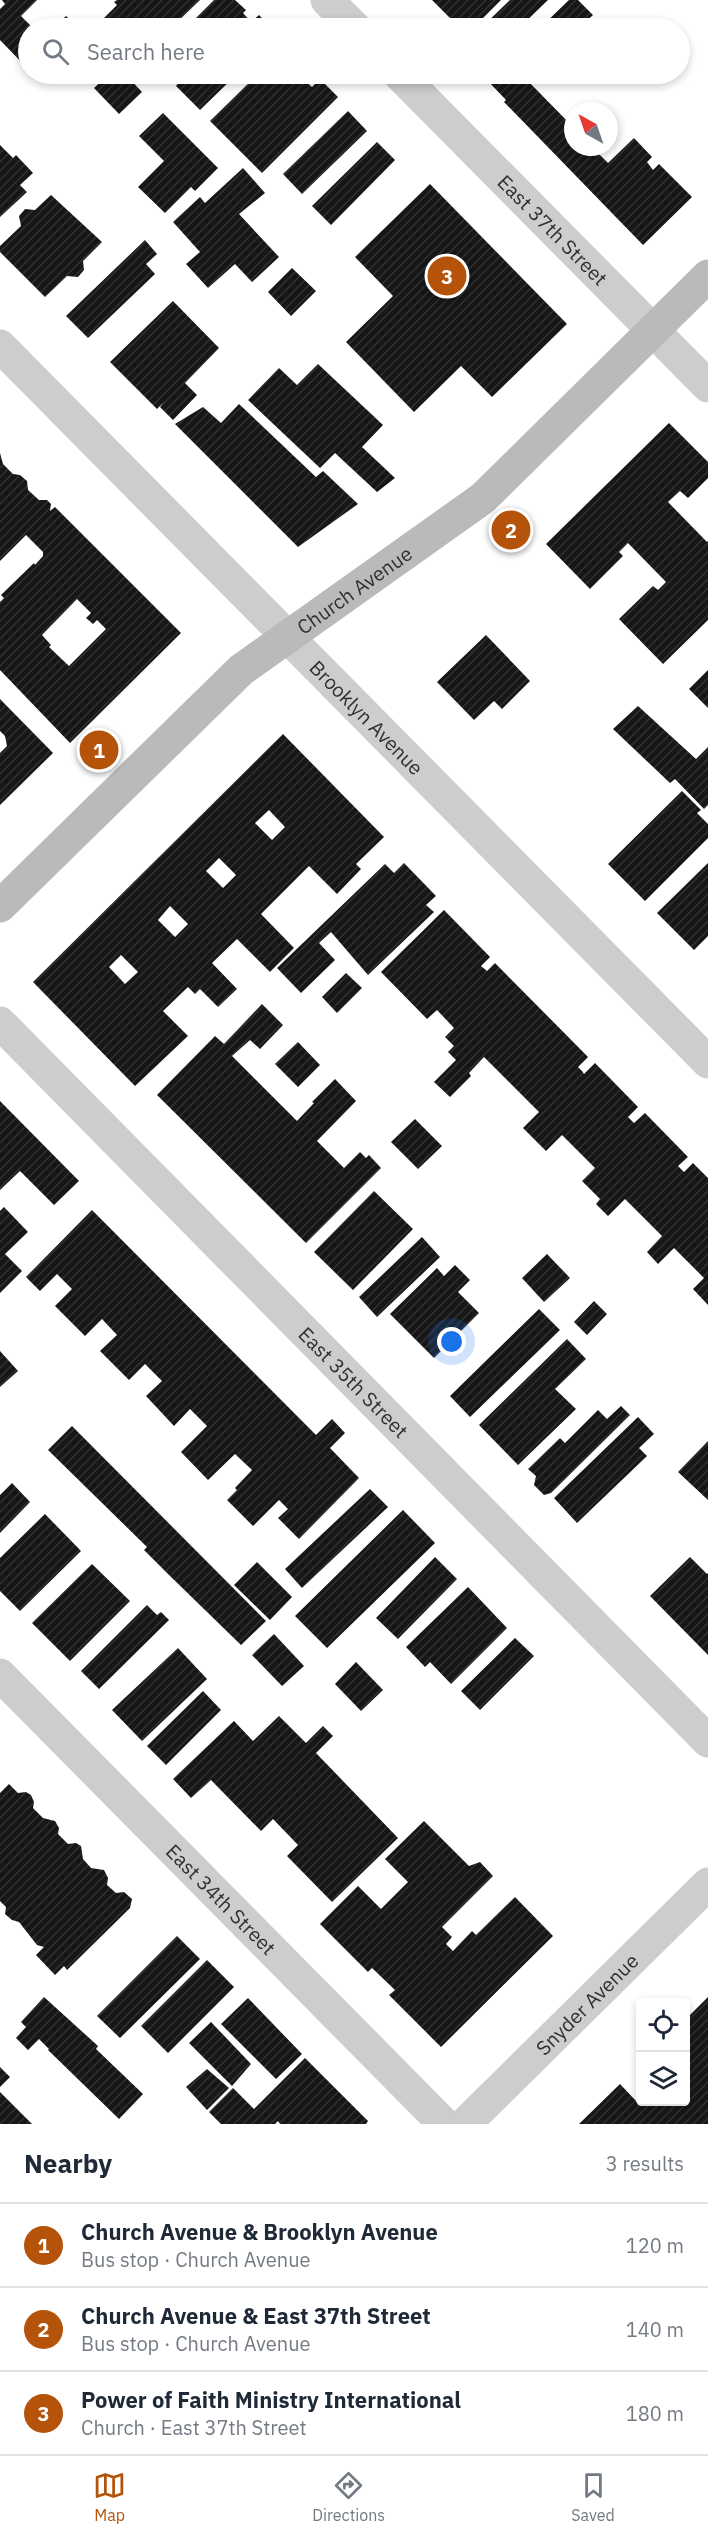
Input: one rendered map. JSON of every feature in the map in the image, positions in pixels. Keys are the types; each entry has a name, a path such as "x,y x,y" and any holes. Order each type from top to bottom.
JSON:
{"main road":[{"name":"Church Avenue","path":"0,906 241,670 483,498 708,276"}],"street":[{"path":"327,0 345,18"},
{"name":"East 37th Street","path":"409,84 708,386"},
{"name":"Brooklyn Avenue","path":"0,346 708,1062"},
{"name":"East 35th Street","path":"0,1023 708,1741"},
{"name":"East 34th Street","path":"0,1675 444,2124"},
{"name":"Snyder Avenue","path":"465,2124 708,1884"}],"building":[{"path":"2,0 37,0 21,16 23,18 18,18 18,59 0,40 0,9 5,4"},
{"path":"117,0 200,0 181,18 104,18 117,5 114,2"},
{"path":"214,0 235,0 246,10 243,13 247,18 196,18"},
{"path":"432,0 501,0 483,18 450,18"},
{"path":"510,0 548,0 529,18 491,18"},
{"path":"569,0 578,0 593,15 590,18 550,18"},
{"path":"98,84 134,84 142,92 119,114 94,88"},
{"path":"178,84 227,84 200,110 176,86"},
{"path":"248,84 309,84 312,87 315,84 325,84 338,97 262,173 210,121"},
{"path":"491,84 531,84 564,118 564,156 601,156 608,163 618,156 634,138 652,157 647,162 653,170 659,164 692,197 643,245 504,102 506,100"},
{"path":"348,111 367,131 302,194 283,174"},
{"path":"163,113 218,168 195,191 191,187 165,213 138,187 164,161 139,136"},
{"path":"377,142 395,160 331,225 312,206"},
{"path":"0,145 13,158 16,155 33,173 20,185 27,192 0,217"},
{"path":"243,168 265,193 239,214 279,257 252,282 235,264 208,288 186,264 200,252 173,222 200,197 205,203"},
{"path":"430,184 567,324 492,397 461,366 414,412 346,342 393,296 355,257"},
{"path":"51,195 102,242 83,261 84,270 78,277 67,276 45,297 0,252 0,246 21,226 19,216 25,209 35,210"},
{"path":"145,240 157,254 146,264 155,274 88,338 66,316"},
{"path":"292,268 316,291 291,316 268,292"},
{"path":"173,301 219,348 185,383 197,395 173,420 160,407 164,402 157,409 110,362"},
{"path":"318,364 383,425 362,447 395,478 377,492 335,453 320,468 248,400 279,368 297,385"},
{"path":"239,404 316,477 323,471 358,504 298,547 175,424 203,407 221,423"},
{"path":"669,423 708,462 708,478 688,498 680,491 668,502 708,541 708,620 663,664 619,619 653,586 658,590 666,582 628,543 619,552 623,556 590,589 546,544"},
{"path":"0,453 3,464 13,474 20,475 27,481 28,490 39,500 47,500 51,504 50,511 55,507 181,633 70,743 0,670 0,602 4,598 1,595 34,563 35,565 43,556 43,552 26,535 0,561","holes":["77,599 91,613 86,618 93,624 97,620 106,629 69,666 49,647 51,645 42,635"]},
{"path":"486,635 530,681 502,709 494,701 474,720 437,682"},
{"path":"708,670 708,708 689,689"},
{"path":"0,699 53,753 0,805 0,753 7,746 5,736 0,731"},
{"path":"638,706 696,759 708,747 708,805 704,809 675,779 670,783 613,729"},
{"path":"283,734 384,837 356,864 361,869 337,894 309,866 261,914 294,948 270,972 237,939 212,963 237,989 218,1007 200,989 195,994 188,987 163,1011 188,1036 135,1086 33,982","holes":["269,810 285,827 272,840 255,823","219,858 236,875 223,888 206,871","170,906 188,924 175,937 158,920","121,955 138,972 125,984 109,967"]},
{"path":"682,791 701,810 697,813 708,824 708,838 645,901 608,864"},
{"path":"404,863 436,896 426,905 434,912 368,975 331,932 319,943 335,960 301,993 277,968 385,864 394,873"},
{"path":"708,863 708,936 694,950 657,913"},
{"path":"444,910 490,957 481,966 487,971 495,963 588,1057 578,1067 584,1074 595,1063 638,1107 628,1117 634,1123 645,1113 688,1157 678,1166 684,1172 693,1163 708,1178 708,1305 693,1289 704,1278 674,1248 658,1264 647,1252 662,1236 625,1199 608,1216 596,1204 600,1199 582,1181 595,1168 562,1135 546,1151 523,1128 539,1112 484,1057 469,1073 471,1076 450,1097 434,1082 456,1060 448,1052 454,1046 445,1037 454,1028 437,1010 427,1019 381,972"},
{"path":"346,973 362,988 337,1013 322,997"},
{"path":"262,1004 283,1025 260,1049 250,1040 232,1056 297,1121 335,1079 356,1101 317,1141 344,1168 360,1152 366,1158 369,1155 381,1168 306,1243 157,1095 215,1036 224,1044"},
{"path":"298,1042 320,1065 298,1087 275,1064"},
{"path":"0,1101 79,1181 54,1205 20,1171 0,1190"},
{"path":"415,1119 442,1146 418,1169 391,1142"},
{"path":"374,1191 413,1229 353,1290 314,1252"},
{"path":"4,1207 28,1232 5,1254 22,1271 0,1293 0,1211"},
{"path":"92,1210 316,1435 332,1419 345,1433 330,1448 359,1478 299,1539 278,1518 288,1509 279,1500 253,1526 227,1500 252,1470 235,1454 208,1480 181,1452 207,1426 190,1409 174,1426 146,1396 162,1381 145,1364 129,1380 100,1351 117,1335 102,1319 85,1336 55,1306 72,1289 57,1274 40,1291 26,1277"},
{"path":"422,1237 440,1257 377,1317 359,1297"},
{"path":"547,1254 570,1278 544,1302 522,1278"},
{"path":"455,1265 470,1280 458,1292 479,1313 434,1358 390,1314 437,1268 444,1276"},
{"path":"594,1301 607,1314 587,1335 574,1322"},
{"path":"539,1309 560,1330 470,1417 450,1396"},
{"path":"567,1339 586,1359 555,1389 576,1409 518,1465 479,1425"},
{"path":"0,1351 18,1371 0,1387"},
{"path":"621,1406 630,1415 551,1493 544,1495 534,1485 536,1476 528,1469 560,1438 565,1443 598,1410 607,1419"},
{"path":"638,1417 654,1434 639,1448 647,1456 577,1523 554,1498"},
{"path":"72,1426 266,1621 241,1645 144,1550 147,1547 48,1450"},
{"path":"708,1441 708,1500 678,1472"},
{"path":"12,1483 30,1502 0,1533 0,1495"},
{"path":"370,1489 388,1507 302,1588 285,1569"},
{"path":"403,1510 435,1543 327,1648 295,1616"},
{"path":"45,1514 81,1551 20,1611 0,1591 0,1558"},
{"path":"435,1557 457,1579 398,1639 376,1618"},
{"path":"690,1557 708,1573 708,1655 650,1596"},
{"path":"257,1562 292,1597 270,1620 234,1585"},
{"path":"92,1564 130,1601 70,1661 32,1623"},
{"path":"468,1587 507,1628 451,1684 430,1662 425,1667 406,1647"},
{"path":"147,1605 157,1615 161,1612 169,1620 99,1689 81,1671"},
{"path":"274,1634 304,1666 282,1686 252,1655"},
{"path":"515,1638 534,1656 480,1710 461,1691"},
{"path":"178,1648 207,1679 142,1741 112,1710"},
{"path":"356,1662 383,1690 361,1711 335,1684"},
{"path":"203,1691 221,1710 166,1765 147,1746"},
{"path":"279,1716 306,1743 323,1726 333,1736 316,1753 398,1838 332,1902 287,1856 298,1845 273,1819 261,1831 211,1780 191,1798 173,1779 234,1721 253,1741"},
{"path":"9,1784 18,1793 26,1792 31,1795 34,1802 33,1808 43,1818 55,1821 59,1828 58,1834 68,1844 76,1843 81,1846 83,1859 91,1868 104,1870 108,1878 107,1885 116,1893 124,1892 132,1899 130,1908 67,1970 64,1966 55,1975 36,1955 44,1947 37,1945 19,1922 5,1914 6,1907 0,1901 0,1793"},
{"path":"424,1821 469,1866 480,1862 493,1876 442,1927 452,1937 446,1944 453,1951 472,1931 476,1935 515,1897 553,1936 441,2047 389,1995 395,1990 372,1968 368,1972 320,1924 358,1886 381,1909 408,1882 385,1859"},
{"path":"177,1936 200,1959 120,2038 97,2016"},
{"path":"207,1960 234,1987 168,2053 141,2026"},
{"path":"44,1997 98,2046 96,2049 143,2094 119,2119 39,2039 28,2050 16,2038 26,2027 21,2022"},
{"path":"708,1997 708,2124 579,2124 620,2084 636,2101 636,2106 690,2106 690,2015"},
{"path":"248,1998 302,2054 276,2079 221,2024"},
{"path":"211,2022 251,2064 232,2086 189,2043"},
{"path":"305,2058 368,2121 366,2124 280,2124 278,2121 275,2124 221,2124 209,2112 233,2088 254,2109"},
{"path":"0,2067 10,2077 0,2087"},
{"path":"207,2069 229,2088 207,2110 186,2087"},
{"path":"0,2092 32,2124 0,2124"}],"place":[{"name":"Power of Faith Ministry International","path":"447,276"},
{"name":"Church Avenue & East 37th Street","path":"511,530"},
{"name":"Church Avenue & Brooklyn Avenue","path":"99,750"}]}
